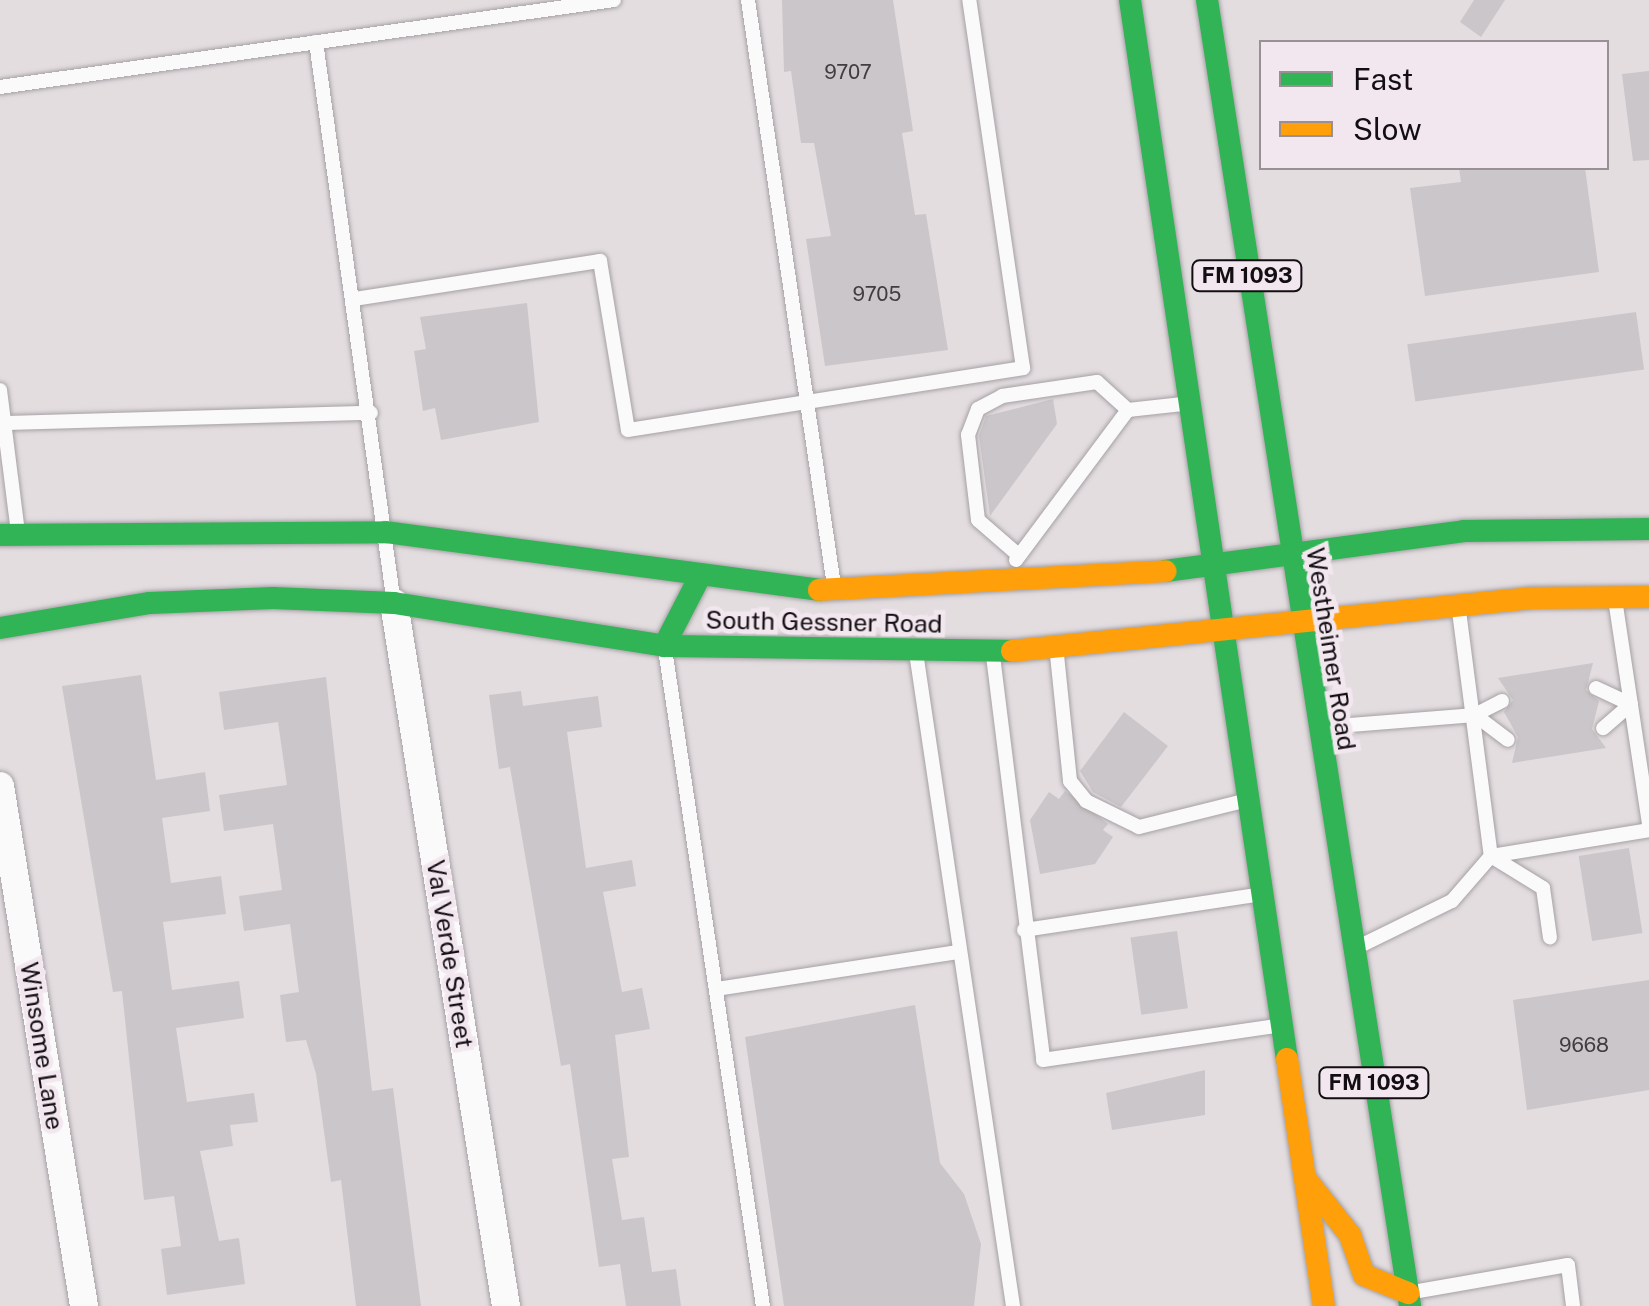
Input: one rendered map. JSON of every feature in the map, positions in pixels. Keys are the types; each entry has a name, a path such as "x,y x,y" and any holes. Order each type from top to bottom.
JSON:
{"main road":[{"name":"FM 1093","path":"1130,0 1301,1172 1324,1306"},
{"path":"1189,0 1214,52"},
{"name":"Westheimer Road","path":"1206,0 1287,553 1409,1300"},
{"name":"South Gessner Road","path":"9,534 386,532 698,580 834,592 1018,586 1214,568 1287,553 1464,531 1649,529"},
{"path":"664,646 698,580"},
{"name":"South Gessner Road","path":"0,628 150,603 394,603 664,646 916,653 1057,649 1458,606 1649,597"},
{"path":"1301,1172 1350,1235 1364,1274 1409,1300"}],"street":[{"name":"Val Verde Street","path":"394,603 506,1306"},
{"name":"Winsome Lane","path":"0,786 84,1306"}],"lane":[{"path":"0,87 614,0"},
{"path":"748,0 810,402 834,592"},
{"path":"354,299 600,261 628,430 1023,368 969,0"},
{"path":"316,42 371,413 394,603"},
{"path":"1016,553 978,520 968,435 978,410 1002,396 1097,382 1128,410"},
{"path":"0,390 9,534"},
{"path":"1018,586 1016,553 1128,410 1187,404"},
{"path":"5,423 371,413"},
{"path":"1352,950 1452,901 1491,856 1649,828 1615,597"},
{"path":"1458,606 1491,856"},
{"path":"664,646 764,1306"},
{"path":"1057,649 1070,781 1086,800 1140,827 1248,800"},
{"path":"992,651 1043,1060 1280,1026"},
{"path":"916,653 1013,1306"},
{"path":"1596,688 1631,704"},
{"path":"1316,728 1475,715 1502,702"},
{"path":"1603,728 1631,704"},
{"path":"1475,715 1508,740"},
{"path":"1491,856 1543,888 1550,938"},
{"path":"1024,930 1261,894"},
{"path":"716,989 958,952"},
{"path":"1409,1300 1568,1265 1574,1306"}],"building":[{"path":"782,0 893,0 913,131 902,133 915,215 926,214 948,350 825,366 806,239 831,236 814,143 801,143 791,71 784,72"},
{"path":"1474,0 1505,0 1481,37 1460,22"},
{"path":"1649,71 1649,160 1633,161 1622,74"},
{"path":"1459,170 1585,170 1599,272 1425,296 1410,188 1461,182"},
{"path":"527,303 539,422 441,440 435,408 423,411 414,351 426,349 420,317"},
{"path":"1636,312 1644,369 1415,402 1407,344"},
{"path":"1053,399 1057,424 990,516 979,436 986,416"},
{"path":"1593,663 1586,690 1599,701 1592,729 1606,748 1512,763 1518,737 1504,712 1513,700 1498,678"},
{"path":"141,675 156,780 205,772 210,811 162,818 171,883 221,876 226,914 163,922 172,990 239,981 244,1018 176,1028 187,1102 254,1093 258,1122 230,1125 233,1146 200,1151 219,1241 239,1238 245,1284 167,1295 161,1249 181,1246 174,1196 144,1200 122,991 113,992 62,686"},
{"path":"326,677 372,1091 393,1088 421,1306 356,1306 341,1180 331,1182 316,1074 306,1040 286,1042 280,995 299,992 290,924 244,931 239,896 282,890 273,824 224,831 219,795 287,785 278,722 224,730 219,692"},
{"path":"521,691 523,706 598,696 602,727 567,732 586,868 632,860 636,886 603,892 622,992 642,988 650,1029 615,1035 629,1157 612,1159 622,1220 644,1217 652,1272 676,1269 681,1306 626,1306 620,1264 599,1267 570,1064 561,1066 510,767 499,769 489,695"},
{"path":"1124,712 1168,746 1121,807 1093,792 1080,771"},
{"path":"1065,791 1108,824 1103,830 1113,837 1095,864 1040,874 1030,820 1049,792 1059,799"},
{"path":"1629,848 1642,933 1592,941 1579,856"},
{"path":"1177,931 1188,1008 1141,1015 1130,938"},
{"path":"1649,980 1649,1090 1527,1110 1513,1000"},
{"path":"915,1005 940,1163 964,1194 981,1244 974,1306 784,1306 745,1037"},
{"path":"1205,1070 1205,1115 1112,1130 1106,1093"}],"traffic: fast":[{"path":"1130,0 1287,1059"},
{"path":"1207,0 1410,1306"},
{"path":"1165,571 1464,531 1649,529"},
{"path":"0,535 386,532 819,590"},
{"path":"664,646 698,580"},
{"path":"0,628 150,603 273,598 394,603 664,646 1012,651"}],"traffic: slow":[{"path":"819,590 1165,571"},
{"path":"1012,651 1532,598 1649,597"},
{"path":"1287,1059 1324,1306"},
{"path":"1305,1178 1350,1235 1364,1275 1408,1293"}]}
